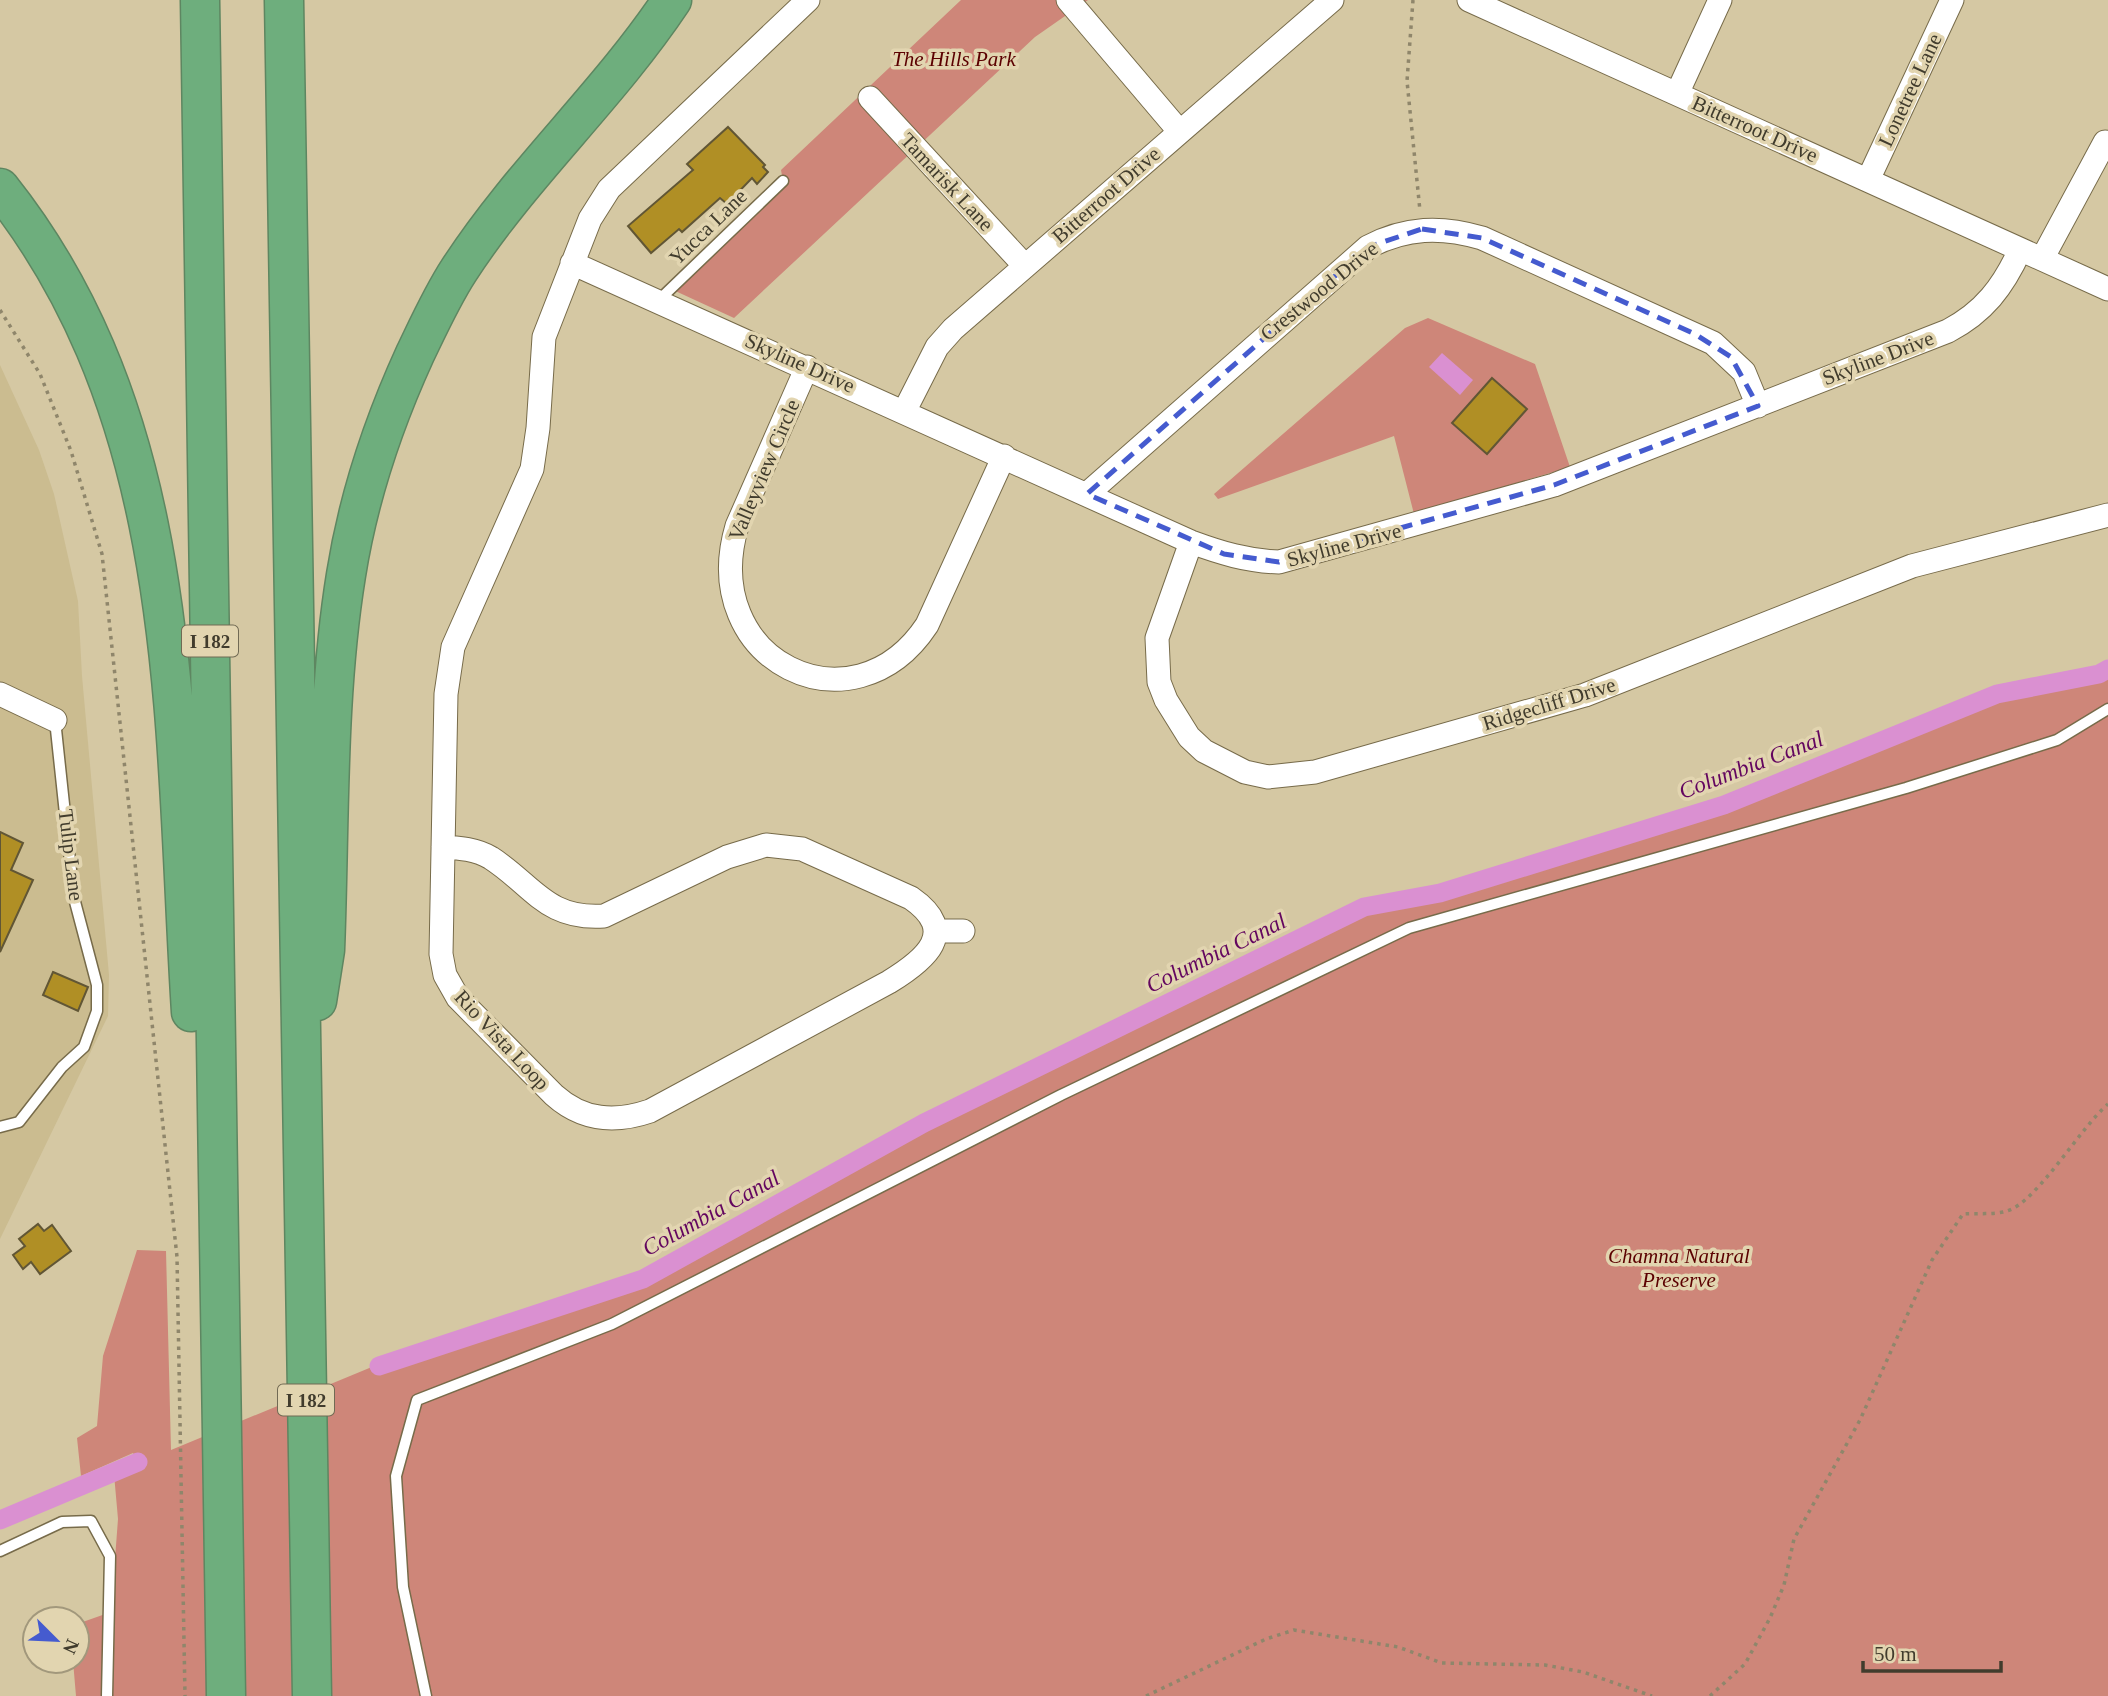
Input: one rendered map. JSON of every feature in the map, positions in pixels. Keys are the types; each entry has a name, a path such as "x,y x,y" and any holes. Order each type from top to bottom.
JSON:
{"highway":[{"name":"I 182","path":"200,0 226,1696"},
{"name":"I 182","path":"284,0 300,1103 312,1696"},
{"path":"300,1103 325,950 340,615 359,511 385,424 441,301 477,243 525,179 635,50 672,0"},
{"path":"0,188 56,271 93,340 118,403 147,506 165,628 178,760 201,1164 220,1282"}],"street":[{"path":"808,0 609,189 590,219 544,337 538,428 532,468 453,647 446,694 443,846 484,854 551,907 589,917 604,916 749,848 790,846 911,898 932,917 936,931 963,931"},
{"path":"1068,0 1180,132"},
{"name":"Bitterroot Drive","path":"905,410 937,347 953,329 1332,0"},
{"path":"1676,94 1720,0"},
{"name":"Lonetree Lane","path":"1867,180 1952,0"},
{"name":"Bitterroot Drive","path":"1482,3 1676,94 2042,259"},
{"name":"Tamarisk Lane","path":"870,98 1024,265"},
{"path":"2105,142 2042,259 2108,289"},
{"name":"Crestwood Drive","path":"1087,494 1368,247 1402,232 1422,229 1442,229 1482,238 1713,343 1744,372 1758,406"},
{"name":"Skyline Drive","path":"572,262 905,410 1191,542 1256,562 1279,562 1554,485 1948,331 1972,318 2004,283 2020,250"},
{"name":"Valleyview Circle","path":"807,368 737,526 730,549 729,575 734,602 745,630 765,653 785,666 810,676 834,679 859,676 880,669 916,642 928,625 1004,456"},
{"name":"Ridgecliff Drive","path":"1191,542 1157,638 1159,682 1166,700 1189,737 1204,751 1245,772 1268,777 1315,772 1585,695 1912,566 2108,515"},
{"name":"Tulip Lane","path":"0,694 55,720"},
{"name":"Rio Vista Loop","path":"443,846 441,954 445,975 458,998 567,1107 605,1120 629,1118 650,1111 889,982 922,959 932,947 936,931"}],"lane":[{"name":"Yucca Lane","path":"659,300 783,181"},
{"path":"426,1696 403,1587 396,1476 417,1400 612,1324 1061,1095 1409,928 1906,788 2057,740 2108,709"},
{"name":"Tulip Lane","path":"0,1127 19,1122 62,1067 84,1047 97,1011 97,985 74,898 55,720"},
{"path":"0,1551 62,1522 91,1521 110,1556 107,1696"}],"path":[{"path":"1413,0 1407,81 1422,229"},
{"path":"0,310 40,374 71,450 102,554 177,1257 185,1696"},
{"path":"1710,1696 1745,1664 1770,1618 1784,1585 1794,1539 1860,1420 1932,1260 1962,1213 2008,1211 2045,1180 2093,1117 2108,1104"},
{"path":"1146,1696 1266,1639 1294,1630 1398,1647 1442,1663 1545,1665 1583,1672 1652,1696"}],"highlighted area":[{"path":"1422,229 1482,238 1695,334 1731,357 1758,406 1554,485 1279,562 1224,554 1087,494 1368,247"}],"shaded area":[{"path":"1442,353 1473,380 1460,395 1429,367"},
{"path":"0,365 39,450 54,494 78,601 82,676 109,975 108,1016 0,1239"}],"green space":[{"name":"The Hills Park","path":"961,0 1088,0 1035,37 734,318 671,289 783,181 781,170"},
{"path":"1428,318 1535,364 1570,467 1414,514 1394,436 1218,499 1214,494 1405,328"},
{"name":"Chamna Natural Preserve","path":"2108,669 2108,1696 76,1696 74,1675 91,1675 91,1619 111,1612 118,1519 114,1474 138,1463 133,1453 81,1476 77,1438 97,1426 103,1356 137,1250 166,1251 171,1450 379,1364 643,1279 924,1123 1364,907 1440,893 1724,805 1997,694 2098,674"}],"building":[{"path":"728,127 765,165 763,167 768,172 757,184 752,178 727,204 720,198 682,232 679,229 651,253 628,226 693,170 687,164"},
{"path":"1492,378 1527,409 1487,454 1452,423"},
{"path":"0,832 23,843 11,870 33,880 0,952"},
{"path":"53,972 88,987 78,1011 43,995"},
{"path":"38,1224 44,1231 52,1225 71,1251 40,1274 31,1262 23,1269 13,1255 25,1246 19,1239"}],"waterway":[{"name":"Columbia Canal","path":"379,1366 643,1279 924,1123 1364,907 1440,893 1724,805 1997,694 2099,674 2108,669"},
{"name":"Columbia Canal","path":"0,1520 138,1462"}]}
